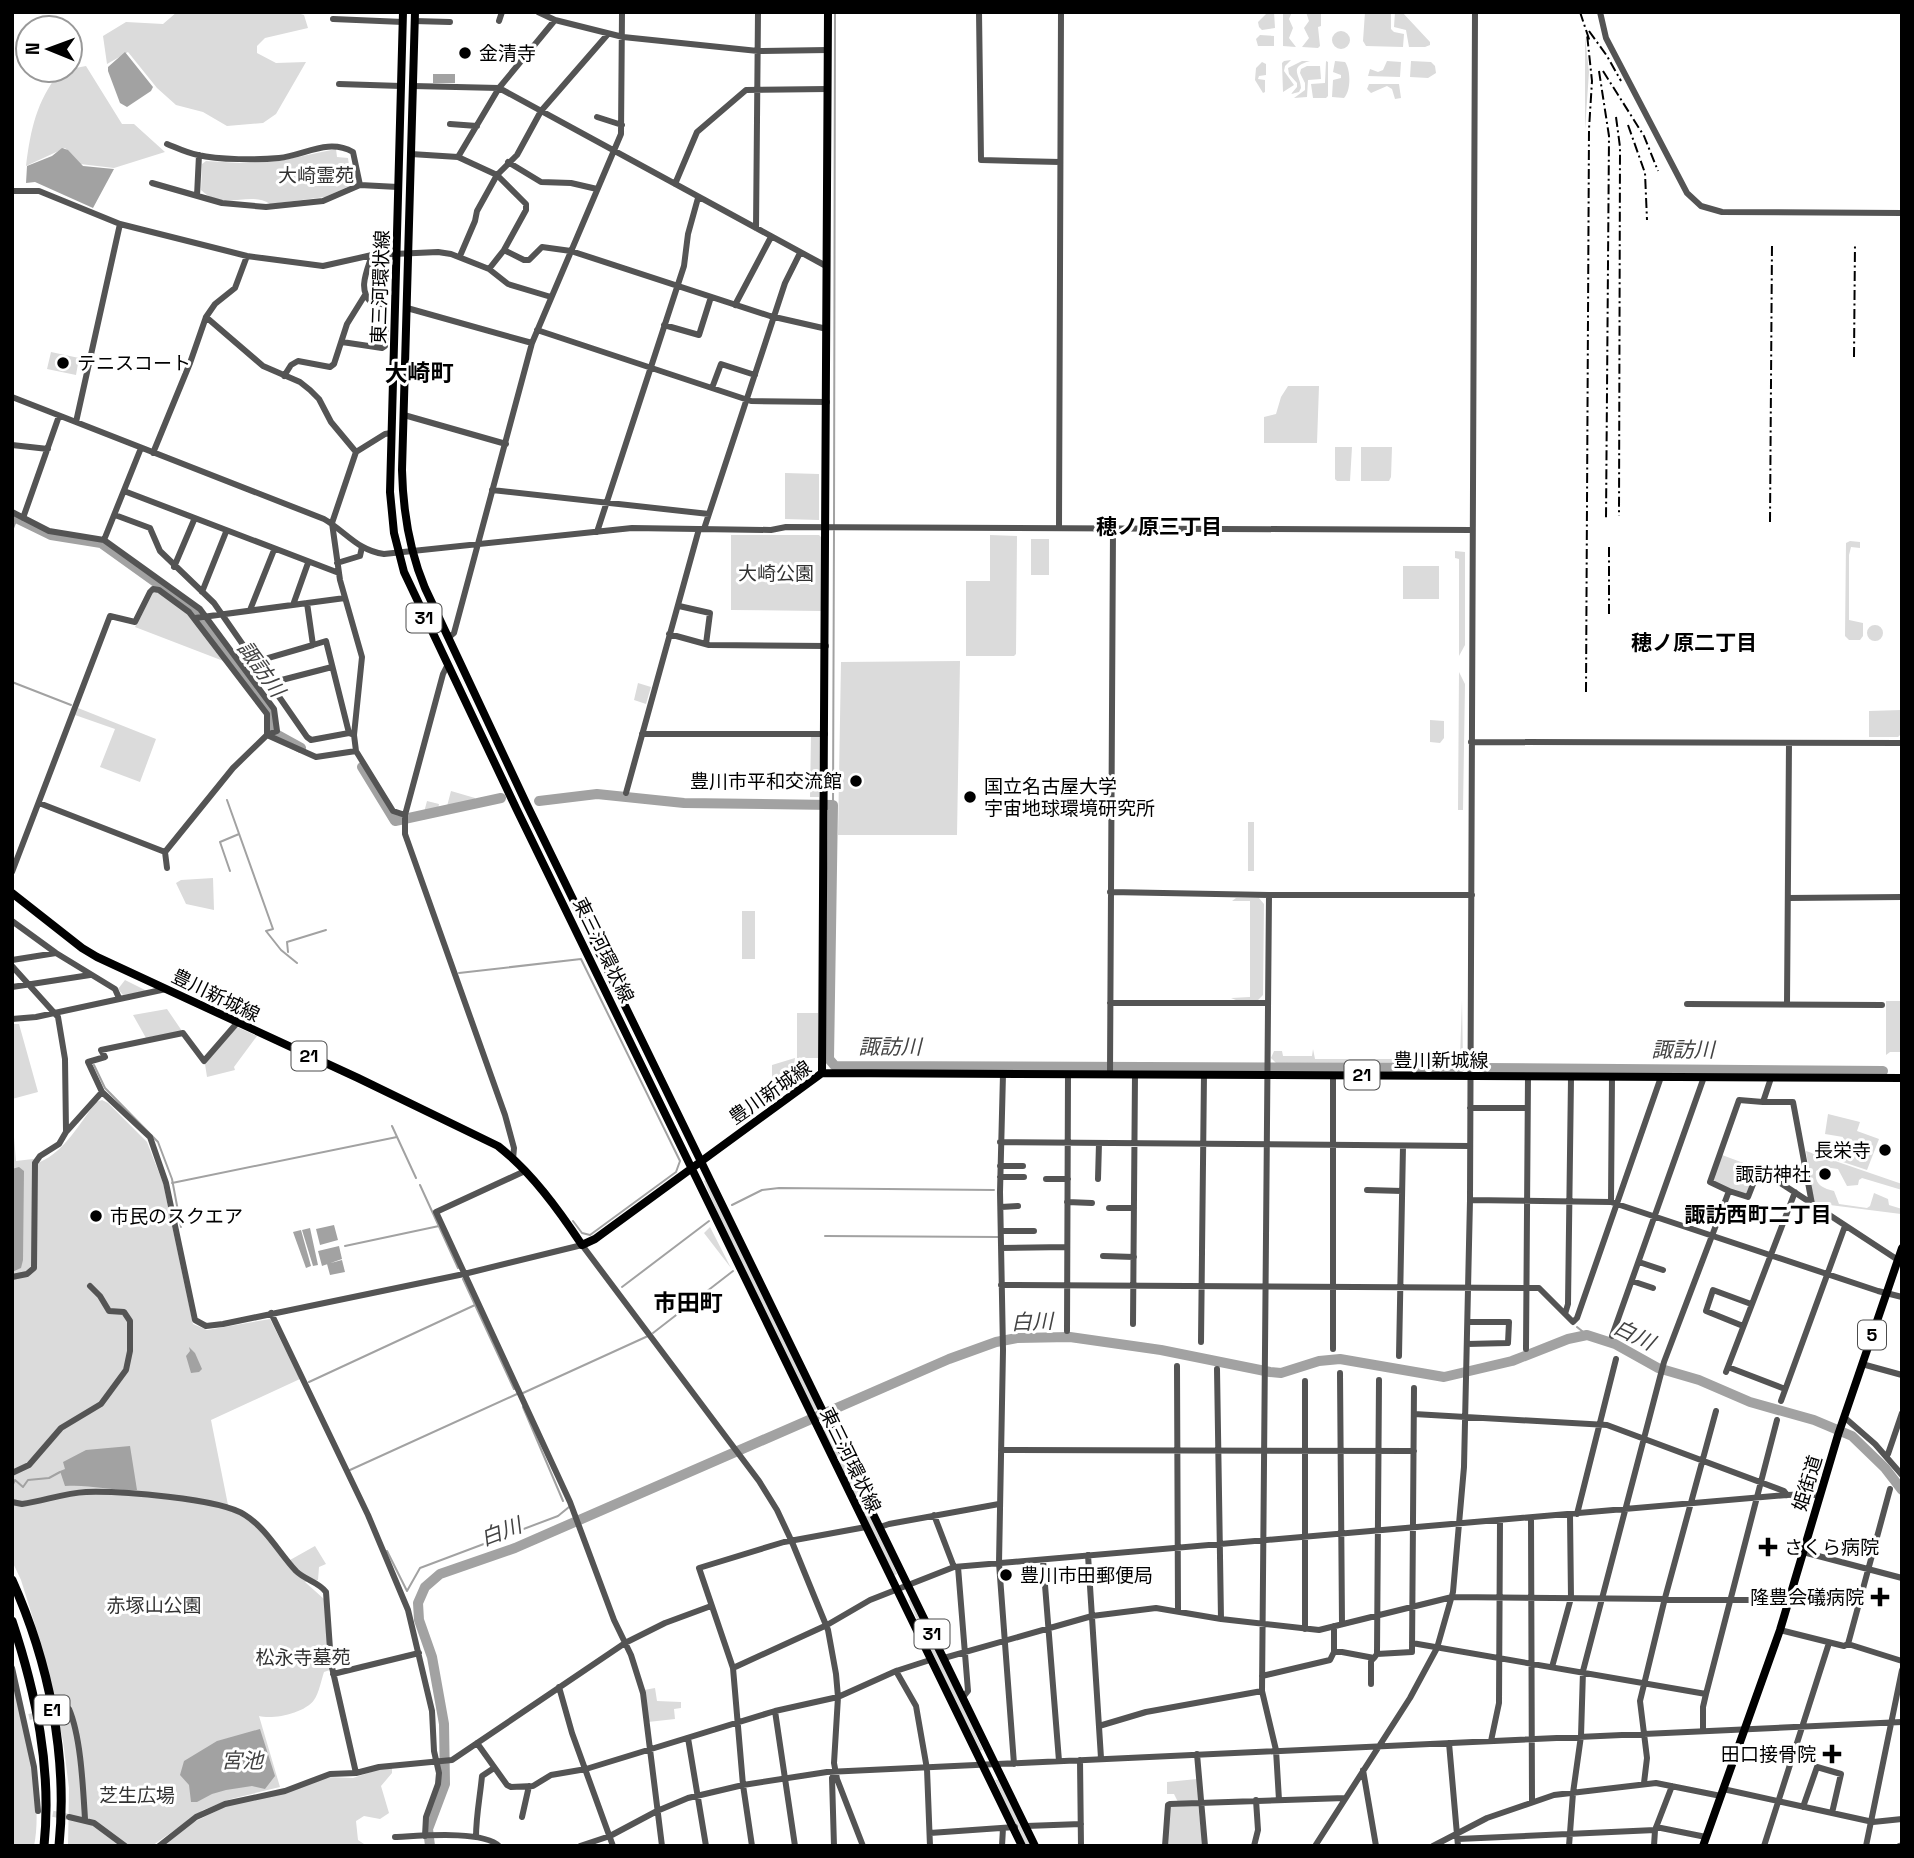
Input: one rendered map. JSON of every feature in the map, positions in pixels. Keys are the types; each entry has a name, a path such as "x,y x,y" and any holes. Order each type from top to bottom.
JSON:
{"highway":[{"name":"E1","path":"12,1580 35,1639 54,1721 59,1765 59,1846"},
{"name":"E1","path":"12,1621 32,1689 41,1737 45,1775 44,1846"}],"main road":[{"name":"東三河環状線","path":"404,12 391,433 391,513 398,553 411,590 447,666 1022,1846"},
{"path":"822,1073 828,12"},
{"name":"東三河環状線","path":"415,17 402,489 411,552 425,589 527,805 1035,1846"},
{"name":"豊川新城線","path":"12,893 82,948 498,1146 513,1158 544,1193 582,1245 595,1239 822,1073 1203,1074 1267,1069 1333,1075 1902,1079"},
{"name":"姫街道","path":"1704,1842 1780,1630 1843,1419 1902,1248"}],"street":[{"path":"499,21 502,12"},
{"path":"538,12 555,20 623,37 758,51 828,50"},
{"path":"448,638 454,633 532,343 621,134 622,12"},
{"path":"756,228 758,12"},
{"path":"979,12 981,160 1060,162"},
{"path":"1059,528 1061,12"},
{"path":"1315,1846 1410,1698 1437,1648 1452,1597 1459,1525 1464,1466 1470,1200 1475,12"},
{"path":"1600,12 1606,38 1612,50 1687,194 1701,206 1722,212 1902,213"},
{"path":"415,17 450,22"},
{"path":"333,19 403,22"},
{"path":"458,157 499,88 555,20"},
{"path":"460,256 477,211 497,175 517,155 541,111 608,34"},
{"path":"339,84 401,86"},
{"path":"413,86 499,88 827,266"},
{"path":"675,184 698,132 746,90 828,89"},
{"path":"597,117 622,125"},
{"path":"450,124 477,126"},
{"path":"167,144 199,155 260,159 282,158 327,146 339,147 353,152 360,185"},
{"path":"411,154 458,157 497,175 526,204 526,210 504,250 489,269"},
{"path":"197,197 199,155"},
{"path":"508,162 541,182 571,183 597,189"},
{"path":"152,183 222,203 266,207 323,201 360,185 398,187"},
{"path":"12,191 40,191 120,224 247,256 323,266 372,255 438,252 460,256 489,269 508,284 551,298"},
{"path":"597,532 684,266 691,218 698,198"},
{"path":"76,422 120,224"},
{"path":"735,305 771,237"},
{"path":"504,250 524,260 529,260 542,247 571,251 774,317 827,329"},
{"path":"626,793 669,635 702,529 785,282 800,253"},
{"path":"284,376 298,360 330,367 334,364 347,324 365,295 365,277 372,255"},
{"path":"153,453 206,317 215,304 236,288 247,256"},
{"path":"342,342 370,347 385,346 386,312 369,301 365,295"},
{"path":"664,325 699,335 711,297"},
{"path":"407,308 532,343"},
{"path":"206,317 225,330 263,366 300,383 319,400 331,422 356,452"},
{"path":"537,330 747,400 827,402"},
{"path":"712,388 721,364 755,375"},
{"path":"12,397 332,523 362,547 374,552 411,552 632,528 1471,530"},
{"path":"404,415 506,444"},
{"path":"23,518 59,416"},
{"path":"351,734 362,657 339,573 332,523 356,452 391,433"},
{"path":"12,445 48,449"},
{"path":"104,540 141,448"},
{"path":"492,490 709,514"},
{"path":"124,491 194,520 339,573"},
{"path":"12,512 49,531 104,540 200,608 274,709 277,731 267,735 233,768 165,852 167,868"},
{"path":"115,514 150,528 157,546 221,614 311,740 351,734"},
{"path":"174,567 194,520"},
{"path":"1110,1072 1113,528"},
{"path":"202,592 226,532"},
{"path":"337,563 360,556 362,547"},
{"path":"250,610 274,550"},
{"path":"293,605 308,563"},
{"path":"12,872 110,616 135,622 153,589 159,590 195,618 265,711 267,735"},
{"path":"195,618 345,598"},
{"path":"307,603 313,645"},
{"path":"679,606 710,613 706,644"},
{"path":"669,635 706,644 826,646"},
{"path":"254,662 326,642 356,751 393,811 405,815"},
{"path":"447,666 405,815 405,834 505,1115 514,1148 513,1158"},
{"path":"270,683 332,667"},
{"path":"642,734 825,734"},
{"path":"267,735 316,757 356,751"},
{"path":"1471,742 1902,743"},
{"path":"1787,1004 1789,743"},
{"path":"39,803 165,852"},
{"path":"1110,892 1472,895"},
{"path":"1269,895 1262,1691 1276,1750 1279,1800"},
{"path":"1788,898 1902,897"},
{"path":"12,921 55,953 115,989 119,998"},
{"path":"12,961 55,953"},
{"path":"12,966 58,1017 65,1059 66,1132"},
{"path":"12,987 90,975"},
{"path":"12,1020 168,989"},
{"path":"1110,1003 1268,1003"},
{"path":"1687,1004 1882,1005"},
{"path":"237,1023 204,1061 183,1033 101,1049 105,1057 88,1062 102,1092 150,1137 166,1183 195,1320 206,1326 464,1274 582,1245 759,1481 792,1542 827,1625 838,1697 834,1763 863,1846"},
{"path":"1003,1074 1000,1142 1003,1350 999,1563 1014,1764"},
{"path":"1066,1331 1068,1074"},
{"path":"1133,1324 1135,1074"},
{"path":"1201,1342 1203,1074"},
{"path":"1333,1075 1333,1349"},
{"path":"1526,1349 1528,1076"},
{"path":"1612,1077 1614,1203"},
{"path":"1000,1285 1539,1288 1573,1322 1577,1318 1614,1203 1661,1077"},
{"path":"1612,1336 1704,1077"},
{"path":"1565,1314 1568,1304 1571,1078"},
{"path":"1763,1101 1771,1079"},
{"path":"12,1277 27,1274 34,1268 35,1163 40,1156 59,1144 66,1132 102,1092"},
{"path":"1812,1203 1793,1102 1739,1100 1710,1182 1748,1197 1759,1170 1898,1260"},
{"path":"1470,1108 1527,1108"},
{"path":"1000,1142 1470,1146"},
{"path":"1098,1179 1100,1143"},
{"path":"1399,1356 1402,1146"},
{"path":"1000,1166 1023,1166"},
{"path":"525,1171 436,1212 580,1526 643,1693 662,1846"},
{"path":"1000,1177 1024,1177"},
{"path":"1046,1179 1068,1179"},
{"path":"1367,1190 1402,1191"},
{"path":"1569,1846 1581,1736 1583,1671 1660,1376 1729,1191"},
{"path":"1786,1389 1727,1369 1794,1192"},
{"path":"1470,1200 1614,1203 1902,1297"},
{"path":"1067,1202 1092,1203"},
{"path":"1001,1207 1018,1206"},
{"path":"1109,1208 1134,1208"},
{"path":"1781,1401 1845,1226"},
{"path":"1001,1231 1034,1231"},
{"path":"1001,1248 1067,1247"},
{"path":"1103,1256 1134,1257"},
{"path":"1639,1262 1663,1270"},
{"path":"1632,1281 1653,1289"},
{"path":"12,1473 29,1465 61,1428 101,1404 126,1370 130,1351 130,1321 124,1312 109,1311 90,1286"},
{"path":"1743,1326 1706,1311 1713,1290 1751,1304"},
{"path":"271,1313 404,1596 432,1710 437,1761 438,1784 426,1817 425,1836"},
{"path":"1467,1344 1508,1343 1509,1322 1468,1322"},
{"path":"1552,1667 1571,1598 1573,1514 1616,1359"},
{"path":"1862,1364 1902,1375"},
{"path":"1177,1366 1178,1611"},
{"path":"1217,1369 1220,1619"},
{"path":"1339,1373 1342,1624"},
{"path":"1371,1684 1377,1616 1379,1380"},
{"path":"1305,1381 1305,1629"},
{"path":"1334,1652 1375,1656 1412,1652 1414,1388"},
{"path":"1644,1783 1647,1758 1640,1701 1716,1411"},
{"path":"1888,1454 1902,1413"},
{"path":"1414,1414 1600,1424 1784,1491 1787,1495"},
{"path":"1843,1419 1875,1444 1902,1475"},
{"path":"1703,1731 1706,1694 1777,1420"},
{"path":"1001,1450 1414,1451"},
{"path":"1848,1644 1890,1489"},
{"path":"12,1502 30,1503 86,1492 144,1494 240,1512 252,1520 299,1574 326,1592 333,1674 356,1773"},
{"path":"733,1668 827,1625 870,1600 956,1567 1787,1495 1819,1496"},
{"path":"880,1527 999,1504"},
{"path":"934,1515 956,1567 968,1691 964,1696"},
{"path":"1531,1518 1532,1802"},
{"path":"1491,1741 1499,1703 1500,1521"},
{"path":"752,1846 743,1785 733,1668 699,1568 784,1542 866,1527"},
{"path":"1803,1552 1902,1578"},
{"path":"1088,1555 1101,1758"},
{"path":"1043,1560 1059,1761"},
{"path":"944,1658 1092,1616 1156,1608 1220,1619 1319,1630 1452,1597 1789,1600"},
{"path":"159,1846 196,1817 216,1807 285,1791 330,1774 452,1760 625,1643 665,1623 711,1606"},
{"path":"1262,1676 1330,1660 1334,1652 1334,1626"},
{"path":"1780,1630 1829,1643 1844,1646 1848,1644 1902,1661"},
{"path":"1412,1643 1706,1694"},
{"path":"1764,1846 1829,1643"},
{"path":"333,1674 419,1653"},
{"path":"477,1742 494,1768 511,1787 530,1786 551,1775 586,1769 775,1711 838,1697 896,1671 930,1660"},
{"path":"12,1668 27,1718 38,1811"},
{"path":"1866,1846 1902,1670"},
{"path":"896,1671 916,1706 927,1769 930,1846"},
{"path":"559,1687 613,1846"},
{"path":"1099,1726 1146,1712 1262,1691"},
{"path":"59,1710 69,1709 72,1719 79,1756 85,1819"},
{"path":"775,1711 795,1846"},
{"path":"580,1846 610,1836 674,1803 697,1796 743,1785 836,1772 1902,1722"},
{"path":"688,1738 706,1846"},
{"path":"1449,1743 1458,1839"},
{"path":"1197,1754 1205,1846"},
{"path":"1080,1759 1081,1846"},
{"path":"1803,1807 1817,1767 1841,1774 1832,1814"},
{"path":"477,1837 477,1811 482,1776 494,1768"},
{"path":"1363,1770 1376,1846"},
{"path":"834,1846 832,1777 836,1772"},
{"path":"1458,1839 1487,1818 1532,1802 1644,1783 1722,1792 1873,1822 1902,1819"},
{"path":"522,1816 530,1786"},
{"path":"1654,1846 1656,1828 1672,1786"},
{"path":"1165,1846 1168,1805 1345,1798"},
{"path":"1254,1846 1258,1830 1256,1800"},
{"path":"69,1817 85,1819 102,1827 125,1846"},
{"path":"1026,1826 1081,1824"},
{"path":"930,1833 1015,1827"},
{"path":"1002,1846 1003,1828"},
{"path":"1433,1846 1458,1839 1656,1828 1704,1842"},
{"path":"395,1837 477,1837 494,1841 499,1846"}],"green space":[{"path":"177,12 294,12 304,15 308,28 265,38 257,46 257,53 276,63 306,62 276,114 263,123 227,126 203,112 176,105 157,88 128,52 107,64 103,36 126,22 163,24"},
{"path":"1268,12 1274,12 1275,28 1262,30 1258,22"},
{"path":"1283,12 1292,12 1289,19 1293,28 1289,38 1296,47 1283,46"},
{"path":"1306,12 1321,12 1318,48 1302,47 1309,38 1304,28 1309,21"},
{"path":"1365,12 1391,12 1391,29 1404,34 1403,47 1366,46 1363,41"},
{"path":"1395,12 1402,12 1430,45 1409,47 1406,30 1394,27"},
{"path":"1341,31 1347,34 1350,40 1347,46 1341,49 1335,46 1332,40 1335,34"},
{"path":"1260,35 1274,36 1274,46 1258,46 1256,39"},
{"path":"1585,36 1589,72 1585,130"},
{"path":"1291,60 1284,71 1294,85 1283,92 1282,63"},
{"path":"1302,61 1310,61 1297,68 1301,88 1299,92 1291,94 1297,83 1289,74 1288,68"},
{"path":"1326,61 1328,96 1313,98 1311,84 1325,83"},
{"path":"1335,61 1345,62 1348,70 1349,86 1344,98 1332,97 1333,80 1341,78 1341,75 1333,72"},
{"path":"1387,61 1401,62 1400,77 1368,76 1370,69 1378,72 1383,70"},
{"path":"1411,61 1431,62 1436,73 1428,78 1410,77"},
{"path":"1262,62 1266,64 1266,75 1259,76 1258,79 1265,80 1263,93 1255,80 1256,68"},
{"path":"84,66 122,124 134,124 165,152 114,168 80,164 65,148 26,166 36,116 45,94 51,84 84,84"},
{"path":"1320,66 1321,79 1308,80 1307,97 1294,98 1305,90 1300,73 1301,69"},
{"path":"1369,84 1399,84 1401,98 1395,99 1392,89 1387,86 1371,93 1367,89"},
{"name":"大崎霊苑","path":"336,149 337,157 348,158 349,165 353,165 356,183 325,197 270,204 254,199 218,200 201,190 202,164 206,161 279,161"},
{"name":"テニスコート","path":"51,352 79,358 76,375 47,369"},
{"path":"1288,386 1319,386 1317,443 1264,443 1264,417 1276,414 1281,397"},
{"path":"1335,447 1352,447 1350,481 1335,479"},
{"path":"1361,447 1392,447 1389,481 1361,481"},
{"path":"785,473 819,474 819,520 785,519"},
{"name":"大崎公園","path":"731,535 819,535 822,538 821,611 731,610"},
{"path":"990,535 1017,536 1016,654 966,656 966,581 990,581"},
{"path":"1031,539 1049,539 1049,575 1031,575"},
{"path":"1860,542 1860,548 1851,547 1849,555 1849,620 1863,623 1863,636 1860,640 1849,640 1845,636 1846,543"},
{"path":"1455,551 1465,552 1465,645 1459,656 1459,559 1455,558"},
{"path":"1403,566 1439,566 1439,599 1403,599"},
{"path":"154,591 189,614 226,662 135,627"},
{"path":"1875,625 1883,633 1875,641 1867,633"},
{"path":"960,661 957,835 838,835 841,662"},
{"path":"1459,672 1465,684 1463,810 1458,810"},
{"path":"638,683 651,687 646,704 634,700"},
{"path":"78,708 156,739 140,782 100,767 115,729 75,715"},
{"path":"1901,710 1901,734 1898,737 1869,737 1869,711"},
{"path":"1430,720 1444,721 1444,738 1440,743 1430,742"},
{"path":"811,737 820,737 819,797 810,797"},
{"path":"451,791 475,798 474,806 422,820 427,801 439,804 438,809 446,810"},
{"path":"1248,822 1254,822 1254,871 1248,871"},
{"path":"213,878 214,910 186,904 176,883 181,880"},
{"path":"1236,898 1259,898 1264,904 1263,995 1257,1001 1231,998 1250,997 1250,901 1232,901"},
{"path":"742,911 755,911 755,959 742,959"},
{"path":"125,980 147,991 123,995 118,989"},
{"path":"1462,1000 1463,1061 1458,1066 1279,1066 1271,1058 1274,1051 1282,1051 1283,1056 1312,1056 1313,1049 1315,1059 1460,1059"},
{"path":"1886,1001 1902,1001 1902,1052 1890,1052 1886,1055"},
{"path":"167,1009 182,1031 146,1038 133,1015"},
{"path":"797,1013 818,1013 818,1058 797,1058"},
{"path":"12,1024 19,1024 38,1092 12,1099"},
{"path":"237,1027 257,1036 234,1067 235,1070 207,1077 205,1064"},
{"path":"795,1058 791,1086 772,1100 772,1065"},
{"name":"赤塚山公園","path":"102,1100 147,1142 163,1183 193,1324 207,1330 270,1319 300,1379 211,1420 229,1510 245,1517 290,1560 315,1546 326,1564 319,1567 318,1580 305,1582 324,1599 330,1670 324,1672 316,1697 304,1709 280,1716 259,1716 280,1787 231,1799 203,1810 152,1846 68,1846 69,1788 63,1741 36,1628 12,1561 12,1113 16,1161 33,1159 40,1162 64,1144 96,1102"},
{"path":"1828,1114 1860,1122 1857,1131 1879,1139 1867,1170 1837,1160 1843,1137 1825,1134"},
{"path":"1806,1151 1902,1184 1902,1190 1862,1178 1858,1185 1847,1186 1838,1169 1824,1167 1816,1171 1818,1183 1834,1191 1839,1204 1867,1208 1874,1193 1888,1199 1889,1205 1902,1209 1901,1214 1814,1203"},
{"path":"1722,1155 1757,1168 1747,1194 1712,1181"},
{"path":"708,1178 819,1408 813,1411 730,1242 704,1181"},
{"path":"710,1227 731,1268 704,1233"},
{"path":"828,1424 872,1514 897,1574 893,1576 821,1427"},
{"path":"912,1599 983,1750 978,1751 908,1600"},
{"path":"12,1676 34,1784 34,1846 12,1846"},
{"path":"655,1688 657,1701 681,1702 681,1708 674,1709 675,1719 648,1722 644,1690"},
{"path":"392,1768 392,1773 381,1786 389,1813 380,1819 364,1816 356,1821 358,1840 367,1846 161,1846 192,1823 228,1805 329,1777 353,1778"},
{"path":"1002,1779 1033,1846 1025,1846 995,1780"},
{"path":"1197,1779 1199,1801 1178,1802 1174,1794 1167,1794 1167,1782"},
{"path":"1198,1805 1203,1846 1167,1846 1169,1807"}],"water":[{"path":"125,52 153,87 127,107 120,103 108,71 108,67"},
{"path":"433,74 455,74 455,83 433,83"},
{"path":"62,148 68,150 83,166 114,169 93,208 35,182 26,183 27,166 52,156"},
{"path":"19,1167 24,1171 23,1260 21,1268 12,1272 12,1169"},
{"path":"334,1225 338,1240 320,1245 316,1229"},
{"path":"310,1228 318,1265 313,1266 302,1230"},
{"path":"301,1230 311,1266 306,1268 293,1232"},
{"path":"339,1246 342,1259 322,1266 318,1251"},
{"path":"342,1260 345,1272 330,1275 327,1264"},
{"path":"189,1347 195,1353 202,1369 199,1372 191,1373 186,1356 190,1351"},
{"path":"130,1446 137,1490 65,1486 60,1471 65,1469 63,1462 86,1450"},
{"name":"宮池","path":"260,1729 275,1776 265,1789 252,1786 226,1790 191,1802 189,1785 180,1775 184,1761 217,1741"}],"waterway":[{"path":"834,526 835,12"},
{"name":"諏訪川","path":"12,516 51,535 101,543 193,609 269,710 272,732 301,748"},
{"path":"12,531 17,518"},
{"path":"833,805 834,531"},
{"path":"12,682 71,705"},
{"name":"諏訪川","path":"362,767 395,821 501,798"},
{"name":"諏訪川","path":"539,801 597,794 684,803 833,805 829,1059 835,1066 1459,1068"},
{"path":"227,800 273,929 266,931 281,950 297,963"},
{"path":"230,871 220,842 239,834"},
{"path":"288,952 287,942 326,930"},
{"path":"459,973 581,959 680,1161 676,1172 590,1235 582,1233 573,1221"},
{"path":"94,1065 105,1088 158,1142 172,1179 181,1227"},
{"name":"諏訪川","path":"1483,1068 1883,1071"},
{"path":"392,1126 416,1178"},
{"path":"172,1183 397,1137"},
{"path":"420,1185 458,1268"},
{"path":"732,1205 762,1190 779,1188 994,1190"},
{"path":"622,1287 709,1221"},
{"path":"345,1246 439,1226"},
{"path":"825,1236 998,1237"},
{"path":"653,1333 733,1271"},
{"path":"463,1279 514,1389"},
{"path":"309,1382 475,1305"},
{"path":"1577,1327 1587,1335"},
{"name":"白川","path":"430,1846 428,1829 445,1784 444,1724 432,1657 419,1620 418,1603 425,1587 440,1574 515,1548 949,1359 996,1342 1017,1338 1070,1337 1161,1350 1270,1372 1281,1373 1319,1361 1340,1359 1444,1377 1512,1361 1568,1339 1587,1335 1615,1344 1658,1368 1699,1380 1750,1402 1814,1420 1852,1436 1885,1468 1902,1490"},
{"path":"523,1393 648,1336"},
{"path":"350,1470 517,1394"},
{"path":"523,1407 563,1501"},
{"path":"12,1486 15,1480 23,1487 28,1480 49,1478 60,1472"},
{"path":"387,1551 407,1591 420,1568 558,1516 569,1507"}],"tunnel":[{"path":"29,1717 54,1711"},
{"path":"44,1812 69,1817"}],"railway":[{"path":"1580,12 1590,42"},
{"path":"1589,31 1621,81"},
{"path":"1586,692 1589,129 1592,81 1587,34"},
{"path":"1599,71 1609,136 1606,519"},
{"path":"1603,71 1644,136 1658,171"},
{"path":"1616,117 1620,147 1619,516"},
{"path":"1628,125 1645,173 1647,220"},
{"path":"1770,522 1772,243"},
{"path":"1854,357 1855,243"},
{"path":"1609,546 1609,614"}],"place":[{"name":"金清寺","path":"465,53"},
{"name":"テニスコート","path":"63,363"},
{"name":"豊川市平和交流館","path":"856,781"},
{"name":"国立名古屋大学 宇宙地球環境研究所","path":"970,797"},
{"name":"長栄寺","path":"1885,1150"},
{"name":"諏訪神社","path":"1825,1174"},
{"name":"市民のスクエア","path":"96,1216"},
{"name":"さくら病院","path":"1768,1547"},
{"name":"豊川市田郵便局","path":"1006,1575"},
{"name":"隆豊会礒病院","path":"1880,1597"},
{"name":"田口接骨院","path":"1832,1754"}],"district":[{"name":"大崎町","path":"419,373"},
{"name":"穂ノ原三丁目","path":"1159,527"},
{"name":"穂ノ原二丁目","path":"1694,643"},
{"name":"諏訪西町二丁目","path":"1758,1215"},
{"name":"市田町","path":"688,1303"}],"park label":[{"name":"松永寺墓苑","path":"303,1657"},
{"name":"芝生広場","path":"137,1795"}]}
